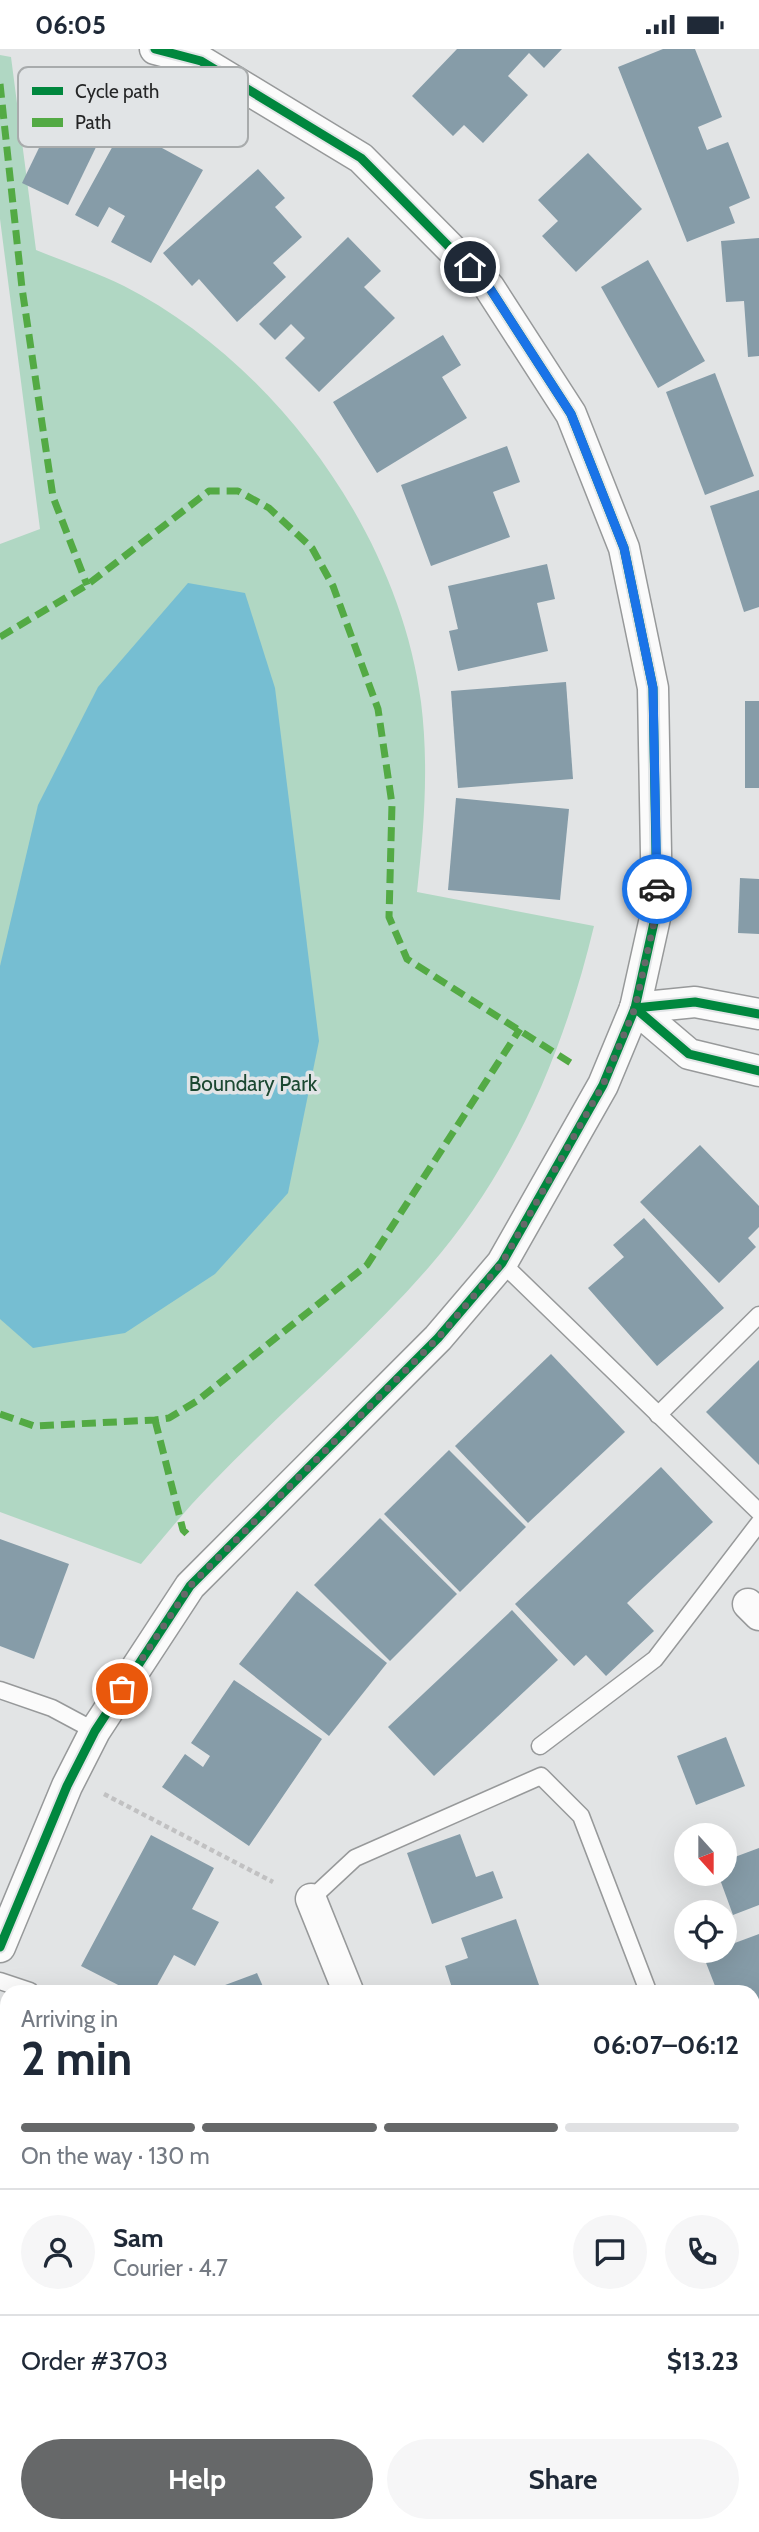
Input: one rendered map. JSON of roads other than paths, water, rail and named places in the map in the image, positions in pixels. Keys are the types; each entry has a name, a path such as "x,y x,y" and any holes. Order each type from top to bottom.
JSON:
{"street":[{"path":"155,49 204,55 222,67"},
{"path":"0,1947 67,1786 95,1731 190,1586 438,1338 502,1263 603,1085 635,1008 657,909 653,688 624,548 571,414 489,287 361,158 248,84"},
{"path":"635,1008 695,1002 759,1014"},
{"path":"635,1008 689,1054 759,1070"},
{"path":"311,1899 346,1985"}],"lane":[{"path":"502,1263 759,1512"},
{"path":"658,1415 759,1315"},
{"path":"540,1746 654,1659 759,1523"},
{"path":"0,1690 52,1708 95,1731"},
{"path":"311,1899 355,1858 541,1776 581,1816 646,1985"}],"water":[{"path":"188,583 245,593 275,688 319,1041 288,1193 215,1274 125,1333 33,1348 0,1319 0,966 38,805 98,687"}],"park label":[{"name":"Boundary Park","path":"253,1084"}]}
